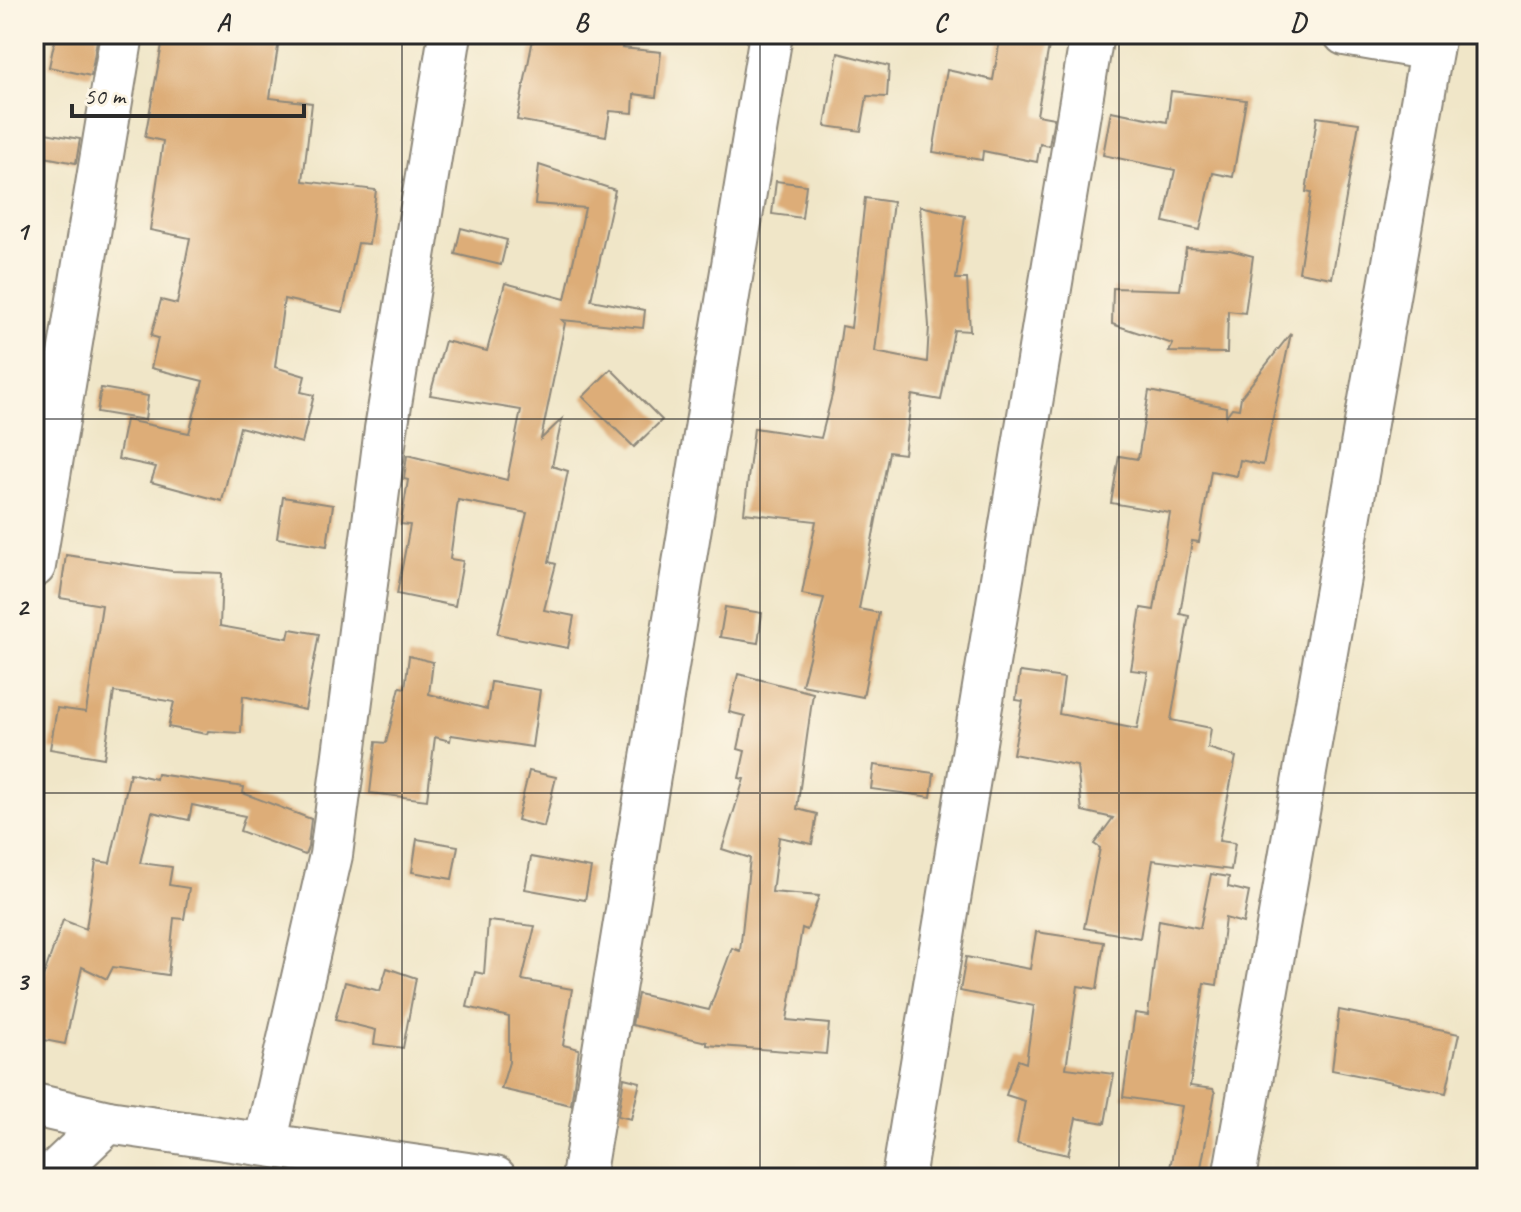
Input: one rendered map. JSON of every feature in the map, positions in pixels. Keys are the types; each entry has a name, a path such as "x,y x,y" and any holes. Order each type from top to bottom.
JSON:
{"street":[{"path":"34,566 122,34"},
{"path":"265,1144 331,855 386,429 450,34"},
{"path":"583,1178 771,34"},
{"path":"903,1178 1092,34"},
{"path":"1234,1178 1432,42 1345,34"},
{"path":"34,1105 108,1122 265,1144 401,1172 495,1178"},
{"path":"49,1178 108,1122"}],"building":[{"path":"56,34 98,34 91,76 49,67"},
{"path":"164,34 280,34 270,98 312,103 303,181 376,190 369,244 358,243 343,312 284,299 275,367 305,376 301,392 314,395 302,443 240,427 222,501 151,482 156,467 118,459 126,420 189,433 203,381 151,368 158,338 151,336 161,300 177,304 190,238 150,230 163,141 145,137"},
{"path":"534,34 625,34 622,48 661,52 656,97 634,94 633,113 610,111 606,136 517,120"},
{"path":"1001,34 1051,34 1037,115 1054,118 1049,146 1040,144 1037,162 983,151 982,160 933,152 947,70 993,80"},
{"path":"838,53 889,66 887,97 867,96 861,131 825,126"},
{"path":"1171,91 1246,100 1233,177 1213,173 1200,230 1164,222 1175,170 1103,155 1111,111 1167,122"},
{"path":"1317,117 1359,123 1332,278 1299,272 1311,193 1306,192"},
{"path":"34,131 80,139 76,163 34,155"},
{"path":"539,165 615,190 591,300 645,310 643,328 562,320 565,323 541,439 562,419 552,466 568,471 549,562 556,564 544,610 574,616 568,648 497,634 527,513 458,500 450,559 463,561 455,606 397,594 410,525 401,524 408,480 404,479 407,455 507,480 521,410 430,395 445,341 487,351 505,283 565,299 585,208 535,204"},
{"path":"776,181 806,185 802,218 772,214"},
{"path":"865,198 893,202 875,352 927,362 929,326 920,206 965,216 956,279 967,279 970,331 954,330 941,400 912,395 904,454 889,452 859,609 879,613 863,697 802,685 824,598 802,594 816,521 744,513 754,428 821,438 833,391 842,326 851,328"},
{"path":"461,228 507,240 501,265 455,254"},
{"path":"1186,248 1230,250 1253,256 1245,313 1228,311 1227,353 1169,352 1173,344 1112,324 1113,288 1180,290"},
{"path":"1291,333 1263,465 1240,460 1237,476 1211,471 1199,542 1192,541 1180,614 1189,616 1171,720 1211,728 1208,748 1236,757 1219,841 1235,843 1231,870 1153,860 1140,938 1084,928 1100,848 1094,844 1113,818 1082,811 1077,766 1013,754 1023,701 1016,700 1020,672 1064,678 1059,714 1137,729 1148,672 1131,670 1141,608 1154,610 1170,513 1111,503 1119,456 1138,459 1149,391 1226,407 1226,416 1232,408 1239,409 1241,397"},
{"path":"611,369 662,420 634,447 583,397"},
{"path":"101,388 148,396 145,420 97,412"},
{"path":"283,497 333,505 327,546 277,538"},
{"path":"66,555 172,571 222,573 220,626 288,638 290,629 319,634 305,710 243,696 241,733 208,731 207,734 168,727 174,702 114,692 104,758 50,749 57,708 86,712 102,605 60,598"},
{"path":"725,607 762,613 758,643 720,637"},
{"path":"409,656 433,662 429,694 487,709 491,682 540,690 532,747 451,735 450,741 435,737 427,800 370,793 376,742 386,743 400,687 405,688"},
{"path":"738,674 813,693 797,809 817,814 812,844 779,837 772,892 819,896 807,930 802,928 787,1020 829,1024 826,1054 707,1045 707,1042 632,1025 638,994 709,1010 732,948 740,951 750,858 722,849 744,779 739,778 745,751 738,749 745,716 729,712"},
{"path":"874,765 934,773 931,797 871,789"},
{"path":"529,771 556,777 544,827 517,820"},
{"path":"130,773 156,779 157,774 244,787 243,793 311,819 308,847 305,855 240,831 245,816 192,805 189,820 152,812 140,863 172,867 169,885 189,888 184,919 174,918 168,975 113,967 107,979 82,967 65,1044 34,1038 34,982 41,983 63,920 86,929 96,861 110,863"},
{"path":"417,839 458,846 452,879 412,872"},
{"path":"531,857 591,868 585,900 525,889"},
{"path":"1211,874 1229,877 1228,887 1249,892 1243,923 1225,918 1217,985 1204,983 1190,1086 1213,1089 1215,1093 1199,1178 1168,1178 1182,1106 1123,1097 1135,1013 1148,1015 1159,920 1200,928"},
{"path":"488,921 535,926 522,980 572,989 563,1045 579,1049 571,1105 501,1089 509,1062 509,1017 467,1007 475,972 484,974"},
{"path":"1036,932 1104,942 1097,989 1078,986 1066,1068 1114,1074 1105,1123 1076,1118 1068,1155 1017,1144 1025,1101 1006,1095 1018,1060 1026,1063 1034,1006 960,991 966,957 1030,969"},
{"path":"387,968 416,978 403,1048 374,1044 376,1030 335,1020 345,982 380,991"},
{"path":"1339,1010 1459,1034 1446,1093 1332,1070"},
{"path":"624,1078 640,1082 631,1119 618,1116"}]}
